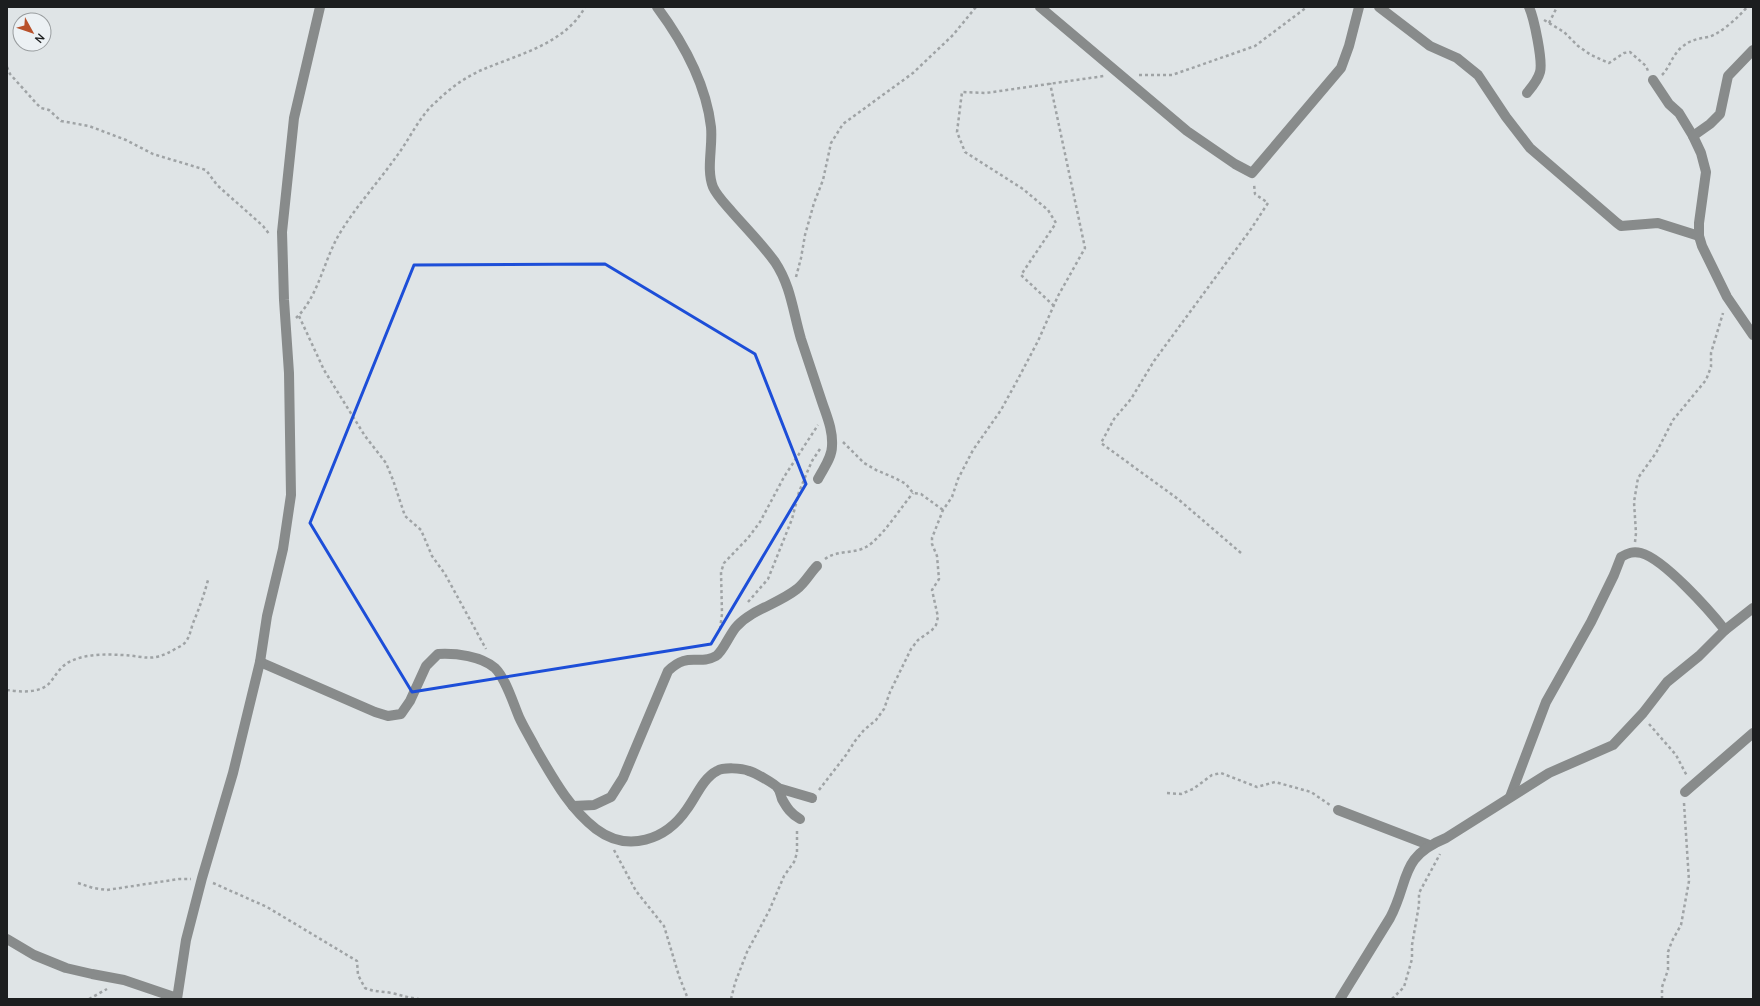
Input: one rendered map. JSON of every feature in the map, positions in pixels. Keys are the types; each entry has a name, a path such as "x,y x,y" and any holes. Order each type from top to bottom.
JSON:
{"street":[{"path":"7,939 34,955 66,968 124,980 177,998 186,940 202,878 234,773 260,662 267,616 283,549 291,496 290,373 286,329 282,240 294,118 320,7"},
{"path":"657,7 671,26 686,51 698,78 706,102 711,127 710,170 713,188 764,248 782,275 793,302 801,338 832,430 832,445 828,460 818,479"},
{"path":"1040,7 1187,131 1235,164 1252,173 1341,68 1349,46 1359,7"},
{"path":"1379,7 1430,46 1457,58 1478,75 1506,117 1530,148 1617,224 1621,226 1658,223 1699,236"},
{"path":"1527,94 1538,78 1541,67 1536,32 1530,9"},
{"path":"1693,136 1710,124 1720,114 1728,76 1753,50"},
{"path":"1653,80 1669,104 1679,113 1693,136 1704,163 1706,172 1699,223 1699,236 1702,246 1727,297 1753,335"},
{"path":"1510,797 1546,702 1591,622 1621,557 1631,552 1640,552 1650,556 1665,568 1710,611 1725,630"},
{"path":"573,806 594,804 611,797 623,778 668,671 681,660 708,658 718,655 730,634 744,619 797,590 817,566"},
{"path":"1340,999 1394,912 1410,864 1420,852 1429,845 1446,838 1549,773 1614,745 1667,682 1699,656 1725,630 1753,608"},
{"path":"260,662 375,712 388,716 401,714 410,701 426,666 438,654 452,653 485,661 496,669 507,688 520,718 556,785 573,806 595,828 607,837 622,841 641,841 659,835 674,823 686,810 707,779 716,771 724,768 749,770 758,774 778,788 812,798"},
{"path":"1685,792 1753,733"},
{"path":"778,788 782,799 791,814 800,819"},
{"path":"1338,810 1429,845"}],"path":[{"path":"286,329 298,316 310,299 337,239 359,206 404,146 420,120 435,101 463,80 476,73 542,45 556,37 578,20 585,7"},
{"path":"795,281 801,258 804,235 823,180 830,148 836,134 843,124 913,73 953,35 976,7"},
{"path":"1054,306 1021,275 1056,223 1048,210 1023,189 965,152 957,132 962,92 986,93 1118,74 1172,75 1255,46 1307,7"},
{"path":"1549,23 1557,7"},
{"path":"1530,9 1564,32 1578,46 1606,62 1612,62 1627,52 1633,54 1646,66 1653,80 1663,75 1669,67 1674,55 1681,48 1696,39 1712,36 1738,18 1747,7"},
{"path":"7,67 10,74 41,108 49,110 61,120 89,126 126,140 153,154 206,170 217,185 263,226 274,239 282,240"},
{"path":"812,798 846,756 860,735 876,720 884,709 890,692 911,649 918,640 932,630 936,624 938,617 932,590 939,579 937,556 932,544 932,538 943,510 952,497 958,479 973,450 1001,410 1038,341 1058,296 1085,248 1050,83"},
{"path":"1241,553 1178,500 1102,443 1114,419 1134,394 1154,361 1251,229 1268,203 1255,194 1252,173"},
{"path":"1631,552 1635,544 1636,533 1634,502 1638,478 1656,453 1672,420 1706,380 1711,367 1711,353 1727,297"},
{"path":"298,316 324,370 365,436 386,463 405,516 421,530 432,556 445,574 487,650"},
{"path":"719,632 722,614 721,572 724,563 748,538 760,522 784,477 826,412"},
{"path":"832,430 864,463 906,484 913,493 921,494 943,510"},
{"path":"744,619 743,612 746,605 768,579 796,507 799,492 812,461 818,451 824,446 832,445"},
{"path":"817,566 827,558 843,552 866,547 879,535 913,493"},
{"path":"7,690 15,692 40,690 47,686 56,674 70,661 84,657 123,655 146,659 158,657 182,645 190,634 201,606 208,580"},
{"path":"1642,713 1651,728 1676,754 1687,778 1684,813 1689,863 1689,881 1681,925 1668,952 1668,970 1662,986 1662,999"},
{"path":"1167,793 1181,794 1192,789 1212,775 1221,773 1257,787 1275,782 1311,792 1338,810"},
{"path":"731,999 735,983 747,952 769,911 784,876 796,857 796,833 800,819"},
{"path":"607,837 636,891 664,926 678,976 688,999"},
{"path":"1392,999 1404,988 1412,959 1412,945 1418,911 1419,892 1438,858 1446,838"},
{"path":"78,883 93,888 107,890 179,879 202,878 267,907 357,961 358,975 365,988 376,992 390,993 408,998 419,999"}],"highlighted area":[{"path":"605,264 755,354 806,484 711,644 412,692 310,523 414,265"}]}
